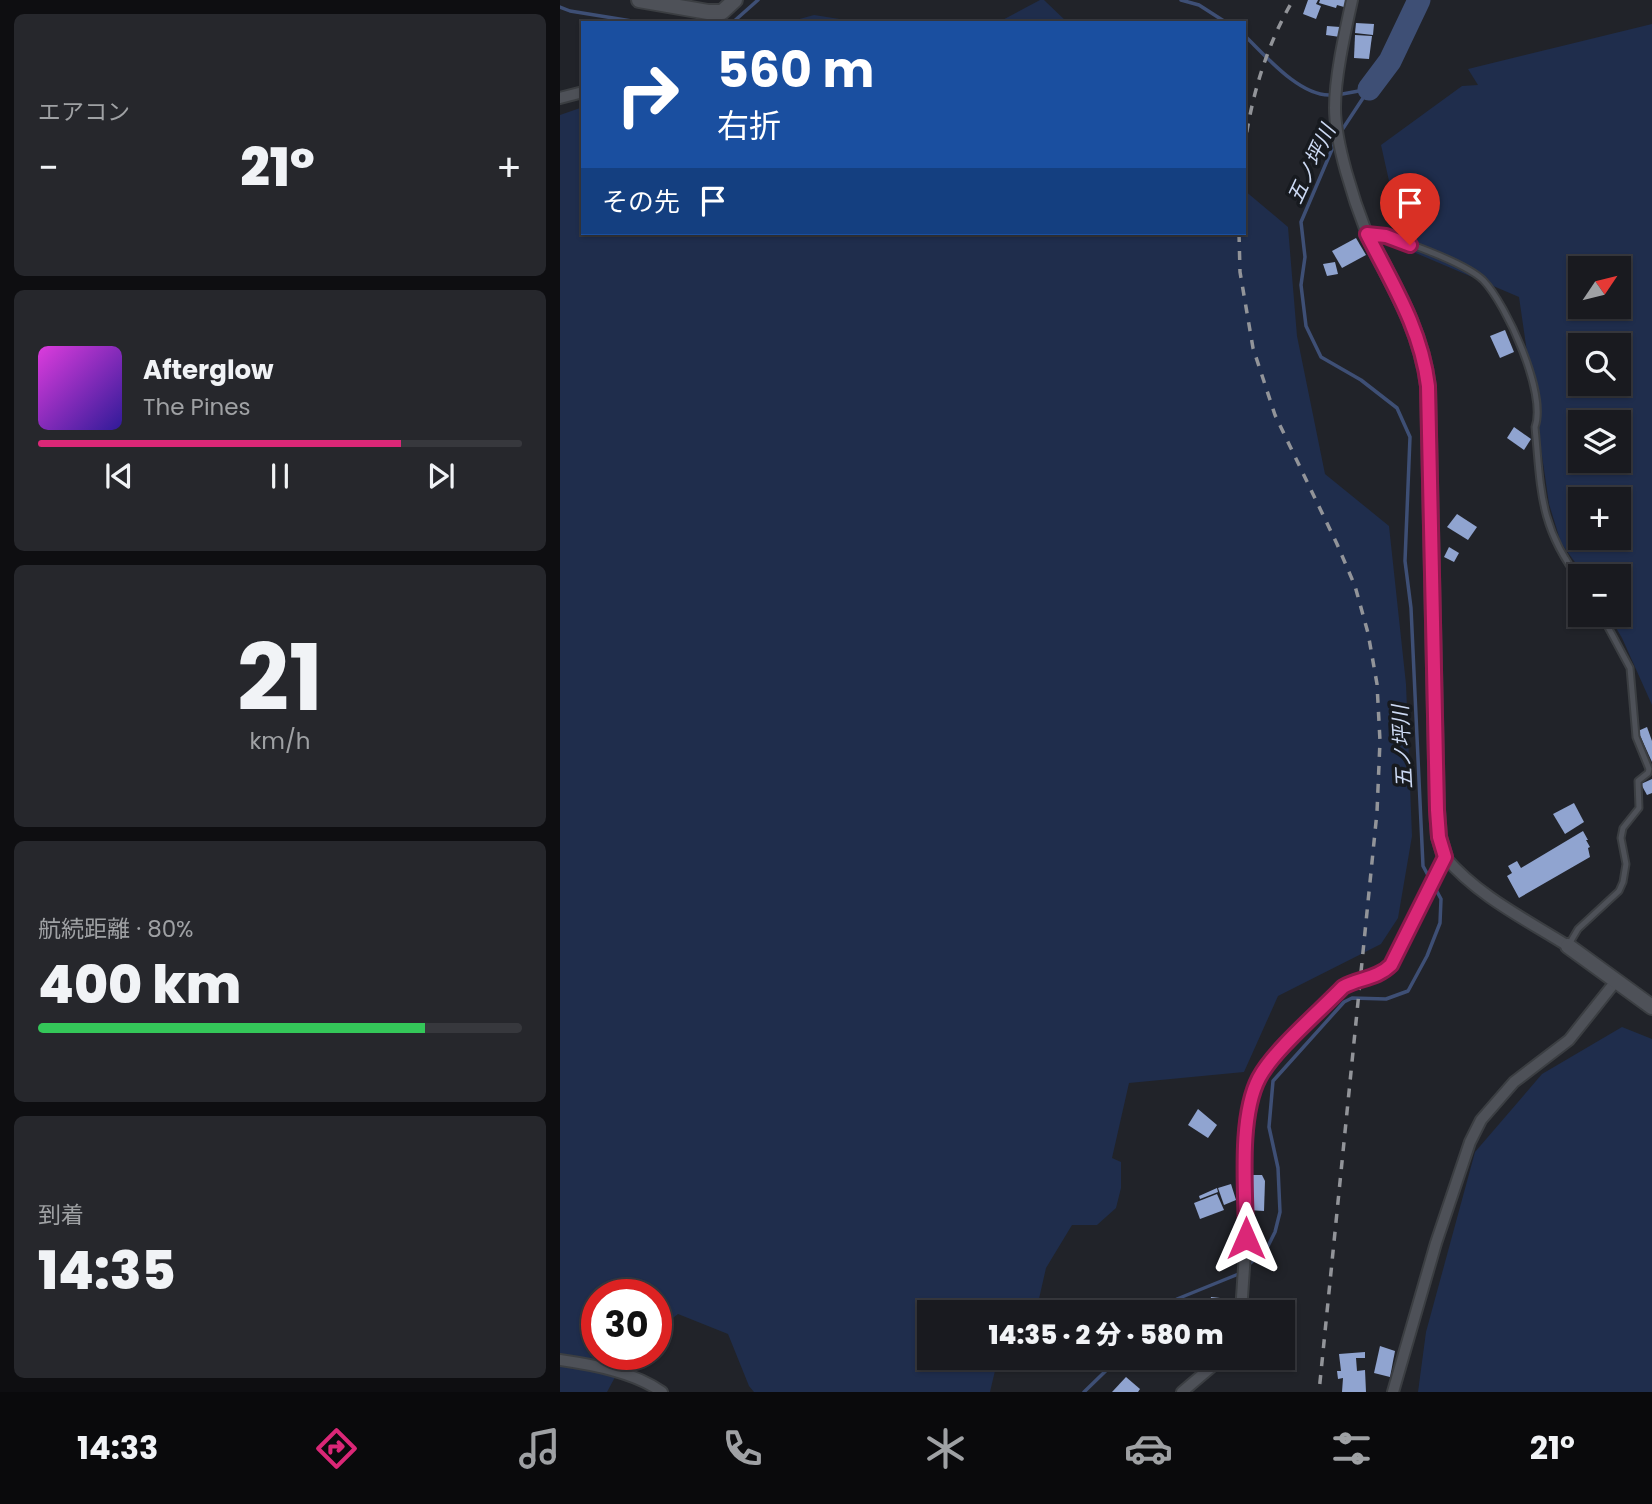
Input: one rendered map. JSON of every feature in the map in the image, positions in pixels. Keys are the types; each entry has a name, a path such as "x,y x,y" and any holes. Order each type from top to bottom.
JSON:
{"street":[{"path":"639,0 708,12 717,17 735,0"},
{"path":"1242,1300 1246,1238 1247,1119 1259,1079 1275,1057 1343,987 1383,974 1391,965 1442,862 1437,810 1425,363 1412,320 1367,234 1336,120 1337,82 1352,0"},
{"path":"560,98 581,93"},
{"path":"1442,862 1482,892 1568,946 1652,1007"},
{"path":"1393,1392 1436,1243 1475,1131 1481,1120 1514,1082 1569,1040 1616,981"},
{"path":"560,1360 591,1365 652,1385 662,1392"},
{"path":"1182,1392 1208,1370"}],"lane":[{"path":"1367,234 1386,236 1434,253 1482,278 1497,299 1531,372 1537,394 1539,416 1535,427 1543,506 1557,547 1569,564"},
{"path":"1568,946 1578,929 1619,891 1626,872 1621,838 1623,828 1637,813 1638,781 1649,769 1636,737 1630,668 1608,627"}],"shaded area":[{"path":"1044,0 1066,21 1001,21"},
{"path":"814,15 852,21 792,21"},
{"path":"1652,24 1652,705 1616,627 1631,627 1631,564 1576,564 1561,543 1549,504 1519,297 1404,248 1381,145 1462,86 1478,85 1468,69"},
{"path":"581,108 581,235 1246,235 1246,192 1288,227 1297,336 1325,474 1389,526 1406,684 1412,836 1398,918 1381,944 1278,996 1244,1072 1129,1083 1112,1158 1121,1162 1121,1188 1116,1208 1097,1225 1072,1225 1046,1268 1039,1300 917,1300 917,1370 995,1370 990,1392 754,1392 749,1386 728,1334 678,1314 672,1319 672,1279 581,1279 581,1370 619,1370 607,1392 560,1392 560,115"},
{"path":"1622,1027 1652,1039 1652,1392 1418,1392 1426,1332 1475,1152 1542,1074"}],"building":[{"path":"1308,0 1318,0 1316,4 1321,6 1316,19 1303,14"},
{"path":"1320,0 1347,0 1344,7 1337,5 1336,8 1319,3"},
{"path":"1356,23 1374,24 1373,35 1355,33"},
{"path":"1327,26 1340,27 1340,37 1326,35"},
{"path":"1355,35 1372,36 1369,59 1354,58"},
{"path":"1356,238 1366,255 1342,268 1332,251"},
{"path":"1335,262 1338,274 1327,276 1323,264"},
{"path":"1505,330 1514,352 1500,358 1490,336"},
{"path":"1514,427 1531,439 1524,450 1507,438"},
{"path":"1457,514 1477,527 1468,540 1447,527"},
{"path":"1449,547 1459,553 1454,562 1444,557"},
{"path":"1647,727 1652,741 1652,762 1638,731"},
{"path":"1652,779 1652,793 1647,795 1641,784"},
{"path":"1574,803 1584,822 1565,834 1553,814"},
{"path":"1583,831 1590,847 1590,857 1519,898 1507,876 1512,873 1508,866 1517,861 1521,868"},
{"path":"1198,1109 1217,1125 1208,1138 1188,1125"},
{"path":"1251,1175 1262,1175 1265,1181 1264,1211 1248,1210"},
{"path":"1231,1184 1236,1200 1224,1205 1218,1188"},
{"path":"1217,1188 1218,1192 1200,1199 1199,1196"},
{"path":"1217,1194 1224,1210 1200,1219 1194,1203"},
{"path":"1211,1297 1229,1299 1229,1300 1210,1300"},
{"path":"1380,1346 1395,1351 1390,1377 1374,1373"},
{"path":"1365,1352 1365,1358 1356,1358 1357,1371 1365,1370 1366,1392 1342,1392 1343,1378 1338,1379 1337,1371 1341,1371 1339,1354"},
{"path":"1126,1377 1140,1389 1138,1392 1112,1392"}],"waterway":[{"path":"734,21 758,0"},
{"path":"1181,0 1199,5 1224,21"},
{"path":"1369,89 1390,61 1419,0"},
{"path":"560,7 632,21"},
{"path":"1246,37 1283,73 1306,89 1330,95 1369,89"},
{"name":"五ノ坪川","path":"1340,133 1369,89"},
{"name":"五ノ坪川","path":"1336,140 1301,222 1305,257 1301,285 1306,326 1321,357 1361,380 1397,408 1410,437 1405,561 1411,608 1423,866 1430,879"},
{"name":"五ノ坪川","path":"1246,1267 1267,1248 1280,1212 1278,1168 1269,1127 1273,1081 1344,1002 1352,998 1386,999 1408,991 1427,956 1440,923 1441,899 1434,886"},
{"name":"五ノ坪川","path":"1176,1300 1241,1273"},
{"name":"五ノ坪川","path":"1084,1392 1107,1370"}],"railway":[{"path":"1246,139 1261,73 1293,0"},
{"path":"1239,235 1240,272 1253,348 1275,415 1355,586 1368,633 1377,684 1380,741 1377,812 1319,1392"}],"route":[{"path":"1246,1238 1247,1119 1259,1079 1275,1057 1343,987 1383,974 1391,965 1445,857 1439,837 1437,810 1428,386 1419,338 1412,320 1367,234 1386,236 1410,245"}]}
